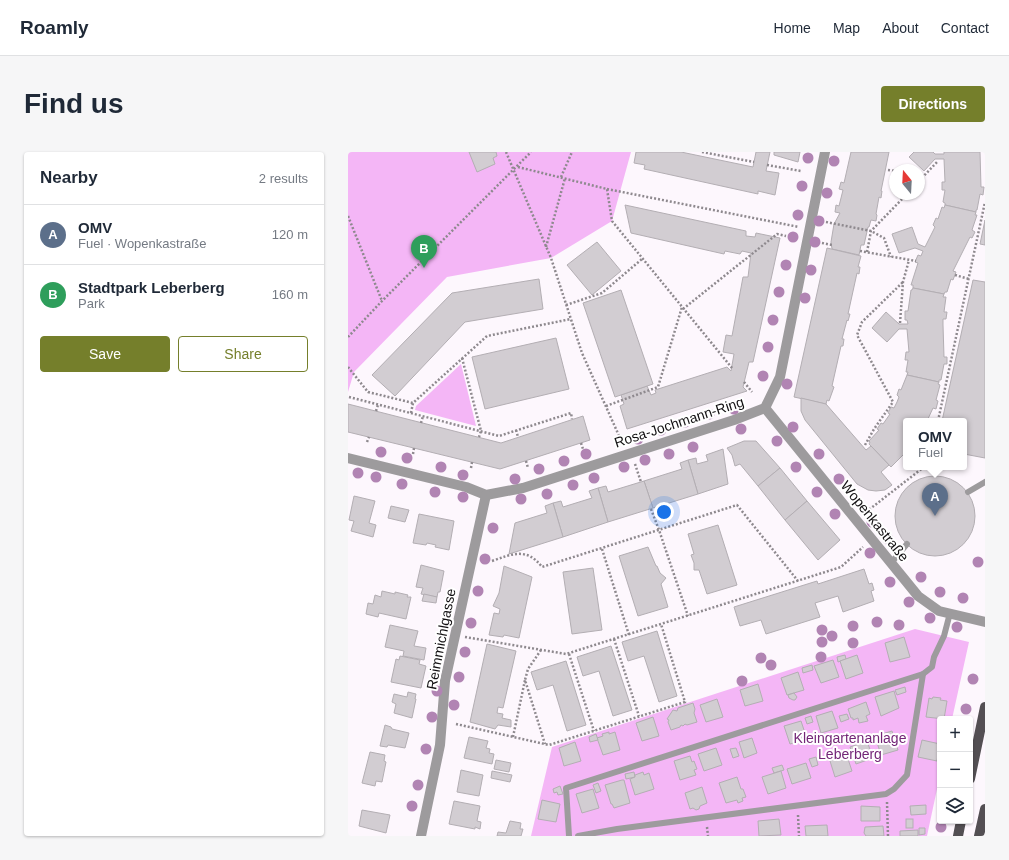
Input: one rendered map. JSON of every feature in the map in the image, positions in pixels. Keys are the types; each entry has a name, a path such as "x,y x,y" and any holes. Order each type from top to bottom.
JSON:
{"main road":[{"path":"973,765 985,708"},
{"path":"979,836 985,809"},
{"path":"958,836 960,824"}],"street":[{"name":"Rosa-Jochmann-Ring","path":"486,495 522,488 734,420 765,408 780,377 824,152"},
{"name":"Wopenkastraße","path":"765,408 918,596 939,611 985,622"},
{"path":"348,458 466,487 486,495"},
{"name":"Reimmichlgasse","path":"421,836 440,745 445,681 486,495"}],"lane":[{"path":"968,492 985,482"},
{"path":"891,563 907,544"},
{"path":"569,836 566,788 923,674 932,667 934,657 944,636 950,613"},
{"path":"578,836 886,794 894,789 907,775 923,674"}],"path":[{"path":"506,152 546,247 582,353 620,438 630,453 641,482"},
{"path":"348,338 382,301 513,169 518,167 531,152"},
{"path":"561,177 572,152"},
{"path":"702,152 754,162"},
{"path":"925,173 938,161"},
{"path":"767,165 801,171"},
{"path":"518,167 607,189 809,229"},
{"path":"546,247 565,178"},
{"path":"607,189 612,221 732,368"},
{"path":"867,252 871,231 901,200"},
{"path":"939,418 985,202"},
{"path":"348,216 382,301"},
{"path":"826,222 871,231 884,238 891,257"},
{"path":"606,406 658,387 683,308 777,234 786,236"},
{"path":"822,243 832,245"},
{"path":"860,251 916,261"},
{"path":"566,305 602,292 642,259"},
{"path":"900,323 903,282 909,260"},
{"path":"955,275 969,279"},
{"path":"865,445 893,402 857,335 862,322 903,282"},
{"path":"411,413 413,403 487,336 571,319"},
{"path":"462,358 480,431 479,437"},
{"path":"348,367 368,392 413,403"},
{"path":"744,382 752,392"},
{"path":"349,397 499,436 571,413 572,419"},
{"path":"376,411 378,405"},
{"path":"421,423 423,416"},
{"path":"516,430 518,437"},
{"path":"367,442 368,437"},
{"path":"581,443 583,449"},
{"path":"413,454 414,448"},
{"path":"526,461 528,468"},
{"path":"471,468 472,462"},
{"path":"856,520 920,470"},
{"path":"492,561 511,554 524,554 531,556 542,567 736,505 798,581"},
{"path":"650,509 659,530 688,616"},
{"path":"455,635 569,654 841,567 872,539"},
{"path":"602,549 629,635"},
{"path":"456,724 549,745 685,702 661,624"},
{"path":"614,639 639,716"},
{"path":"513,737 528,669 540,650"},
{"path":"569,654 594,731"},
{"path":"525,680 546,744"},
{"path":"886,794 888,836"},
{"path":"798,805 799,836"}],"green space":[{"path":"348,152 631,152 612,221 551,258 447,277 354,372 348,392"},
{"path":"461,364 476,426 415,410 416,406"},
{"name":"Kleingartenanlage Leberberg","path":"915,629 969,642 953,716 937,716 937,789 927,836 531,836 552,747"}],"building":[{"path":"469,152 496,152 497,156 493,158 495,164 477,172"},
{"path":"636,152 681,152 753,167 756,152 770,152 766,171 779,173 775,195 758,191 758,194 644,169 645,165 634,163"},
{"path":"774,152 800,152 798,162 774,155"},
{"path":"851,152 889,152 881,198 879,197 876,221 871,220 864,245 861,245 859,255 832,249 831,242 834,224 840,213 835,212 836,205 839,206 843,190 839,189 841,182 844,183"},
{"path":"914,152 933,152 935,154 944,154 944,152 980,152 981,187 984,187 983,195 980,194 976,212 945,205 943,202 945,190 942,190 942,182 945,182 944,159 935,159 925,170 925,164 916,164 909,157"},
{"path":"625,205 746,231 746,236 755,237 756,233 780,238 753,362 749,362 743,387 747,391 627,429 620,406 624,404 621,395 647,386 651,395 656,393 655,390 727,367 731,371 734,354 723,352 726,335 732,336 743,277 748,277 751,253 742,251 740,254 725,251 724,254 631,233"},
{"path":"945,205 976,212 975,215 977,215 972,230 975,232 972,238 970,237 953,271 956,272 953,280 951,279 947,292 944,294 913,288 913,285 911,285 918,263 915,262 918,255 921,256 923,251 915,248 899,253 892,234 912,227 918,244 925,247 935,227 933,225 936,218 938,219 942,207 944,208"},
{"path":"985,220 985,245 980,244"},
{"path":"597,242 621,271 592,295 567,265"},
{"path":"827,248 861,256 858,267 860,267 859,274 857,273 848,314 850,314 842,339 844,339 843,346 841,346 832,386 834,387 829,401 827,400 826,404 794,397"},
{"path":"539,279 543,309 465,322 395,396 372,375 452,293"},
{"path":"973,280 985,282 985,458 967,455 967,418 943,418"},
{"path":"913,288 944,294 943,297 946,297 944,312 947,312 946,319 943,319 943,325 944,357 947,357 947,364 944,364 941,380 939,380 939,382 907,375 908,360 905,360 906,352 909,352 907,329 899,329 887,342 872,328 886,312 899,324 908,324 907,320 905,320 905,311 908,311 911,290"},
{"path":"621,290 653,384 615,397 583,303"},
{"path":"556,338 569,389 485,409 472,357"},
{"path":"907,375 939,382 938,384 940,385 936,400 938,401 936,409 933,408 928,418 903,418 903,455 891,467 869,444 869,441 879,430 877,429 881,423 883,424 890,414 888,413 891,407 894,408 899,397 897,395 899,389 901,390"},
{"path":"801,398 826,404 866,450 871,446 889,465 881,472 892,485 885,490 876,491 868,490 857,484 805,420 801,411"},
{"path":"348,404 501,443 583,416 590,440 500,469 348,432"},
{"path":"744,441 756,441 780,468 758,486 740,464 735,466 732,455 727,448"},
{"path":"723,449 728,484 698,494 688,460 696,458 697,464 708,461 706,455"},
{"path":"688,460 698,494 653,508 644,481 682,469 680,463"},
{"path":"780,468 807,501 785,520 758,486"},
{"path":"935,476 950,479 963,488 972,501 975,516 972,531 963,544 950,553 935,556 920,553 907,544 898,531 895,516 898,501 907,488 920,479"},
{"path":"644,481 653,508 608,522 598,488 606,486 608,492"},
{"path":"598,488 608,522 563,537 553,503 561,501 563,507 592,498 589,491"},
{"path":"354,496 375,501 369,523 376,525 373,537 351,531 354,521 349,520"},
{"path":"807,501 840,540 818,560 785,520"},
{"path":"553,503 563,537 509,554 515,523 547,513 545,506"},
{"path":"391,506 409,510 405,522 388,518"},
{"path":"419,514 454,521 449,550 435,547 436,545 427,543 426,545 413,543"},
{"path":"718,525 737,585 707,594 699,570 694,570 694,563 691,555 694,554 688,534"},
{"path":"648,547 660,573 666,578 661,584 668,607 638,616 619,556"},
{"path":"421,565 444,571 440,592 438,592 437,597 421,594 423,588 416,587"},
{"path":"504,566 532,577 519,638 504,635 503,637 489,635 494,613 499,614 500,609 493,606 499,593"},
{"path":"593,568 602,630 572,634 563,572"},
{"path":"864,569 869,584 872,583 874,590 871,591 874,601 843,612 838,596 815,603 820,617 766,634 761,620 740,626 734,607 817,581 818,584"},
{"path":"382,591 395,594 395,592 411,597 406,619 379,613 378,617 366,614 368,603 373,604 375,595 381,597"},
{"path":"424,594 437,597 436,603 422,601"},
{"path":"390,625 418,631 414,646 426,648 424,660 403,656 404,651 385,647"},
{"path":"657,631 677,696 659,702 644,656 628,661 622,642"},
{"path":"904,637 910,657 890,662 885,643"},
{"path":"487,644 516,651 503,708 498,707 497,713 503,714 502,718 511,720 511,727 498,725 495,729 470,722"},
{"path":"611,646 632,710 613,716 599,671 583,676 577,657"},
{"path":"845,655 846,659 838,662 837,657"},
{"path":"857,655 863,673 846,679 840,661"},
{"path":"400,656 420,660 419,664 426,666 421,688 391,682 396,659 399,660"},
{"path":"833,660 839,677 821,683 814,666"},
{"path":"566,661 586,725 567,731 553,685 537,690 531,672"},
{"path":"812,665 813,670 803,673 802,668"},
{"path":"798,672 804,690 787,695 781,678"},
{"path":"758,684 763,701 745,706 740,690"},
{"path":"905,687 906,692 897,695 895,690"},
{"path":"894,691 899,708 881,716 875,697"},
{"path":"408,692 416,694 412,718 394,713 396,704 392,702 394,694 407,697"},
{"path":"794,693 797,697 795,700 789,698 788,695"},
{"path":"933,697 941,698 940,700 947,701 944,716 937,716 937,718 926,717 929,698 932,699"},
{"path":"717,699 723,717 706,722 700,705"},
{"path":"866,702 870,714 866,716 868,721 859,723 858,718 853,720 848,709"},
{"path":"693,703 697,722 687,725 685,724 683,726 681,725 680,727 671,730 668,722 669,720 667,719 673,710 677,711 678,708"},
{"path":"832,711 838,728 821,733 816,716"},
{"path":"847,714 849,719 841,722 839,716"},
{"path":"811,716 813,722 807,724 805,718"},
{"path":"653,717 659,736 642,741 636,723"},
{"path":"801,721 807,739 790,744 784,726"},
{"path":"385,725 391,727 392,729 409,733 405,748 388,745 387,747 380,746"},
{"path":"892,731 898,750 881,755 875,736"},
{"path":"609,732 609,734 615,732 620,750 603,755 597,738 603,736 602,734"},
{"path":"596,734 598,740 590,742 589,737"},
{"path":"871,735 873,740 861,743 859,739"},
{"path":"469,737 488,741 486,748 490,749 489,753 494,754 492,764 464,758"},
{"path":"752,738 757,753 744,758 739,742"},
{"path":"922,740 937,743 937,761 918,757"},
{"path":"867,741 873,758 856,764 850,747"},
{"path":"575,742 581,761 564,766 559,748"},
{"path":"716,748 722,765 704,771 698,754"},
{"path":"736,748 739,756 733,758 730,749"},
{"path":"370,752 385,755 384,761 386,762 382,782 376,781 375,786 362,783"},
{"path":"841,755 842,757 847,756 852,771 835,777 830,761 835,759 834,757"},
{"path":"690,756 697,769 694,770 696,775 680,780 674,761"},
{"path":"816,757 818,765 812,767 809,759"},
{"path":"496,760 511,763 509,772 494,769"},
{"path":"806,763 811,778 792,784 787,769"},
{"path":"782,765 784,770 774,773 772,768"},
{"path":"461,770 483,775 479,796 457,792"},
{"path":"492,771 512,775 510,782 491,778"},
{"path":"781,771 786,788 768,794 762,777"},
{"path":"634,772 635,777 626,779 625,774"},
{"path":"643,772 644,775 649,773 654,789 635,795 630,779"},
{"path":"737,777 741,789 743,789 746,797 742,798 743,801 738,803 737,800 726,803 719,783"},
{"path":"624,780 630,803 614,808 611,804 605,785"},
{"path":"598,783 601,791 596,793 593,785"},
{"path":"560,786 563,794 558,795 557,792 554,793 553,789"},
{"path":"702,787 707,803 700,806 699,809 690,809 685,793"},
{"path":"593,789 599,808 582,813 576,794"},
{"path":"542,800 560,804 556,822 538,819"},
{"path":"454,801 480,806 477,821 481,822 480,829 449,824"},
{"path":"926,805 926,814 911,815 910,806"},
{"path":"861,806 880,807 880,821 861,821"},
{"path":"362,810 390,815 386,833 359,826"},
{"path":"779,819 781,835 759,836 758,821"},
{"path":"906,819 913,819 913,828 906,828"},
{"path":"510,821 521,823 520,829 523,829 521,836 497,836 498,832 506,833"},
{"path":"827,825 828,836 806,836 805,826"},
{"path":"883,826 884,836 866,836 864,833 865,827"},
{"path":"919,828 925,828 925,834 919,835"},
{"path":"918,830 918,836 900,836 900,831"}],"place":[{"name":"Stadtpark Leberberg","path":"424,268"},
{"name":"OMV","path":"935,516"}]}
